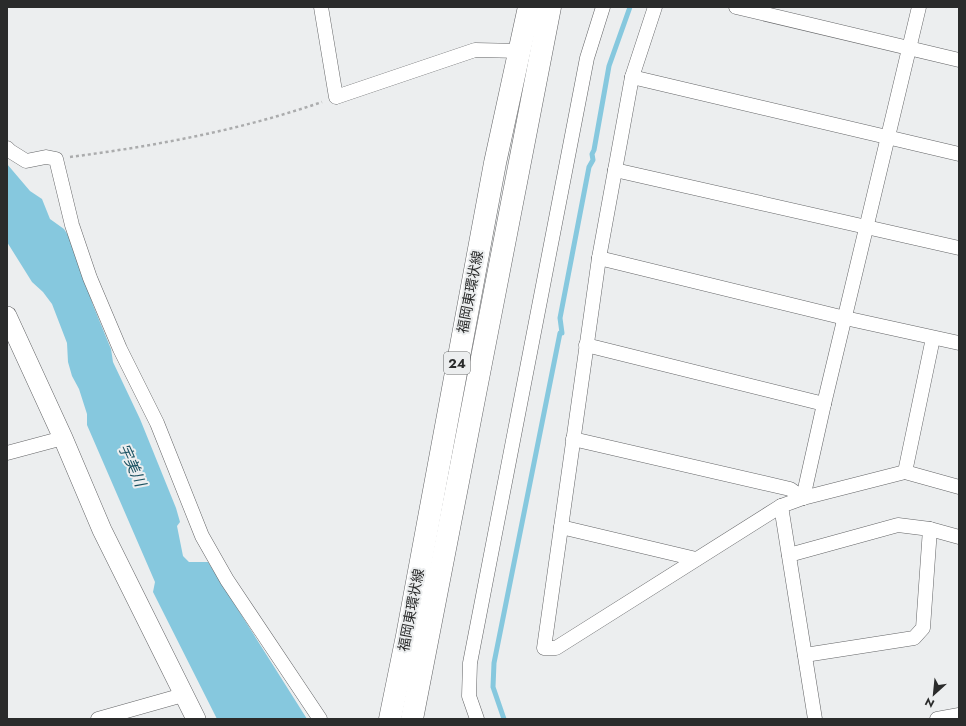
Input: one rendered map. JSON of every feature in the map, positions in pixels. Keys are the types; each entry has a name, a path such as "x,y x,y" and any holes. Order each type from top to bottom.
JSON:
{"main road":[{"name":"福岡東環状線","path":"390,719 407,636 495,163 529,7"},
{"name":"福岡東環状線","path":"412,719 550,7"}],"street":[{"path":"321,7 336,97 475,50 520,51"},
{"path":"477,719 469,696 470,663 587,58 604,7"},
{"path":"654,7 632,77 598,258 544,648 556,648 780,506 803,498 905,472 959,487"},
{"path":"736,7 959,60"},
{"path":"803,498 919,7"},
{"path":"632,77 888,139 959,154"},
{"path":"7,148 26,161 46,157 56,159 72,225 90,278 120,349 157,423 202,536 227,580 320,719"},
{"path":"615,170 959,248"},
{"path":"598,258 845,318 959,343"},
{"path":"7,316 63,438 102,530 196,719"},
{"path":"905,472 933,338"},
{"path":"586,345 824,404"},
{"path":"7,453 63,438"},
{"path":"573,439 790,489 803,498"},
{"path":"780,506 815,719"},
{"path":"789,555 898,525 930,529 959,538"},
{"path":"561,527 696,559"},
{"path":"805,655 914,638 923,628 930,529"},
{"path":"98,719 183,695"},
{"path":"938,719 959,715"}],"path":[{"path":"56,159 178,141 295,112 336,97"}],"water":[{"name":"宇美川","path":"7,164 30,191 42,199 50,219 64,229 73,243 93,305 111,349 113,362 140,419 176,508 180,522 177,526 183,556 189,562 208,562 307,719 217,719 153,592 155,582 87,425 87,414 68,362 67,343 52,304 43,292 32,282 7,242"}],"waterway":[{"path":"504,719 493,687 494,663 560,333 562,333 560,318 589,167 593,160 592,154 594,150 609,66 630,7"}]}
